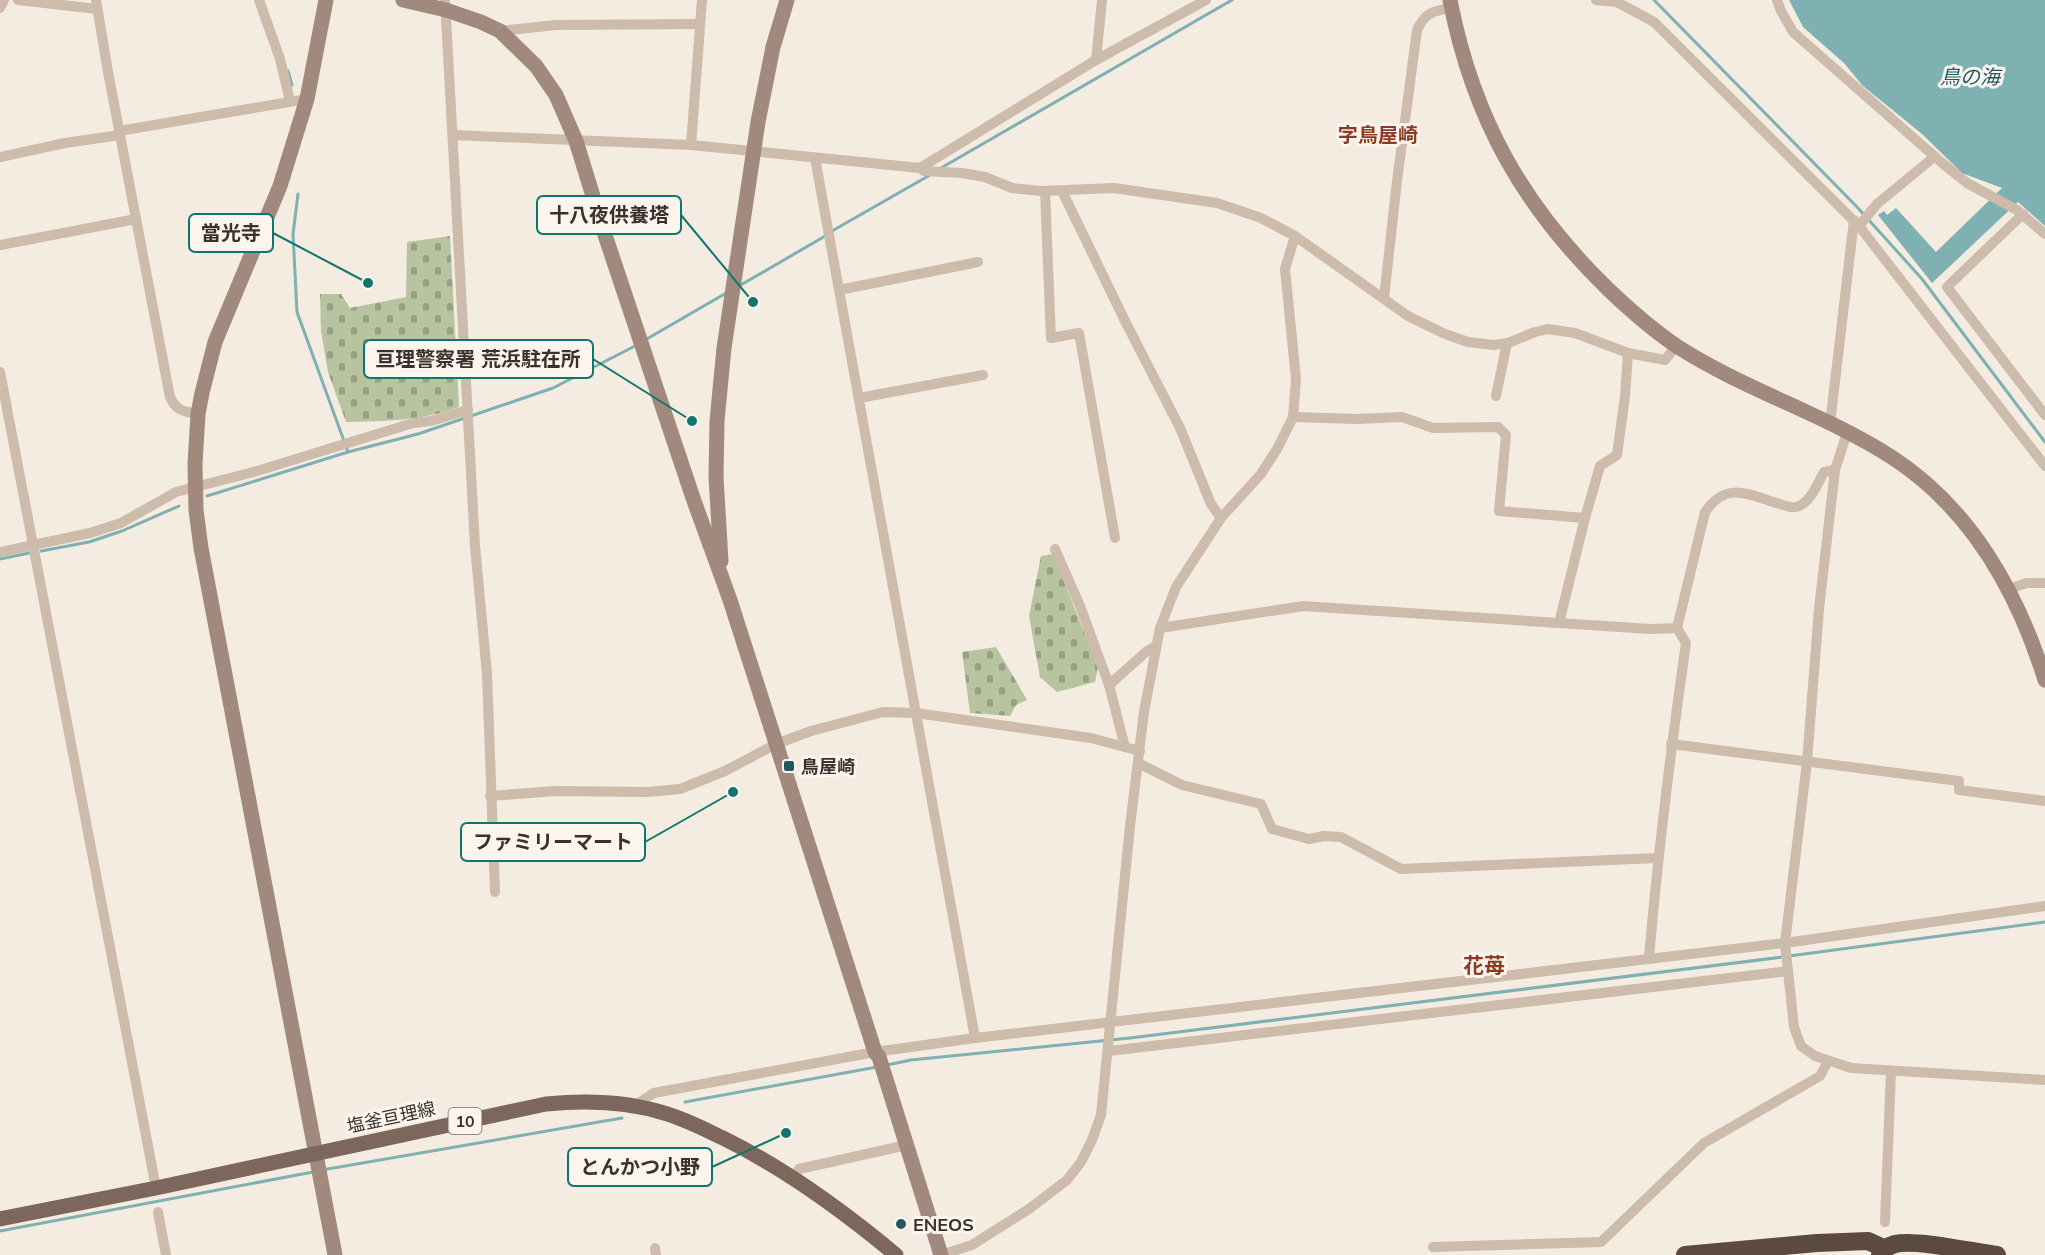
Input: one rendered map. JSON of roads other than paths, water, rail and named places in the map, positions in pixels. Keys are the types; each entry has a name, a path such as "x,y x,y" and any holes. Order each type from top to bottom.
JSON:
{"highway":[{"path":"1685,1255 1817,1243 1868,1241 1874,1242 1883,1254 1888,1247 1901,1243 1997,1255"}],"main road":[{"name":"塩釜亘理線","path":"0,1219 316,1156 546,1104 573,1101 634,1106 663,1112 698,1126 737,1145 794,1178 857,1223 896,1255"}],"street":[{"path":"0,8 4,0"},
{"path":"18,0 97,4 119,133 170,397 174,406 180,410 198,414"},
{"path":"259,0 280,59 290,98"},
{"path":"326,0 307,99 280,186 215,342 198,414 195,486 203,559 335,1255"},
{"path":"403,0 445,5 500,31 536,66 556,95 576,141 693,498 723,579 908,1145 941,1255 972,1245 1029,1209 1067,1180 1081,1162 1092,1140 1101,1114 1144,712 1160,628 1176,587 1221,518 1261,474 1293,417 1296,379 1285,270 1295,236"},
{"path":"691,145 702,0"},
{"path":"723,579 716,477 717,421 724,348 758,122 773,47 787,0"},
{"path":"1096,60 1102,0"},
{"path":"922,170 1096,60 1206,0"},
{"path":"1596,0 1617,2 1654,22 1858,222 2045,466"},
{"path":"1777,0 1793,33 1938,160 1967,183 2020,212 2045,234"},
{"path":"1384,298 1396,181 1417,30 1422,18 1451,4 1459,41 1476,96 1497,145 1542,215 1587,268 1628,308 1676,346 1731,378 1830,424 1893,458 1932,487 1973,533 2009,589 2045,680"},
{"path":"445,5 476,546 487,674 495,892"},
{"path":"500,31 556,25 700,24"},
{"path":"0,157 290,98 307,99"},
{"path":"453,135 691,145 985,177 1012,188 1045,191 1114,188 1216,203 1261,218 1295,236 1408,316 1445,334 1480,344 1507,343 1548,329 1575,333 1629,353 1665,360 1676,346"},
{"path":"815,158 975,1038"},
{"path":"1830,424 1858,222 1877,204 1938,160"},
{"path":"1045,191 1051,338 1079,333 1115,538"},
{"path":"1062,191 1180,428 1210,504 1221,518"},
{"path":"2020,212 1947,287 2045,415"},
{"path":"0,245 136,219"},
{"path":"839,290 978,262"},
{"path":"1496,396 1507,343"},
{"path":"1559,623 1600,465 1617,455 1629,353"},
{"path":"0,372 156,1188"},
{"path":"859,398 983,375"},
{"path":"0,552 90,533 121,523 176,492 195,486 257,471 413,423 468,415"},
{"path":"1293,417 1356,419 1382,416 1402,417 1433,428 1498,427 1506,435 1499,511 1585,518"},
{"path":"1846,433 1835,470 1819,609 1807,762 1785,943 1794,1027 1801,1046 1815,1056 1851,1068 2045,1080"},
{"path":"1649,958 1671,744 1686,643 1677,628 1704,512 1713,500 1727,493 1743,493 1792,507 1800,506 1809,497 1824,472 1835,470"},
{"path":"1056,549 1109,685 1125,747"},
{"path":"2009,589 2027,583 2045,584"},
{"path":"1160,628 1303,606 1650,629 1677,628"},
{"path":"1109,685 1147,651 1156,646"},
{"path":"490,796 555,791 648,792 680,789 725,771 776,744 811,731 883,712 916,713 1094,739 1140,751"},
{"path":"1671,744 1959,781 1959,790 2045,801"},
{"path":"1138,763 1182,785 1261,804 1272,830 1309,838 1341,837 1401,869 1658,858"},
{"path":"634,1106 654,1093 975,1038 1111,1024 1785,943 2045,906"},
{"path":"1109,1051 1788,971"},
{"path":"1433,1247 1601,1242 1704,1143 1820,1076 1828,1061"},
{"path":"1885,1222 1892,1071"},
{"path":"794,1178 799,1169 908,1145"},
{"path":"158,1212 166,1255"}],"water":[{"name":"鳥の海","path":"1789,0 2045,0 2045,226 2018,202 1932,283 1878,215 1884,211 1887,215 1896,208 1936,252 2002,188 1962,173 1922,134 1863,86 1844,63 1803,27"}],"waterway":[{"path":"941,168 1232,0"},
{"path":"1654,0 1858,208 1922,279 2045,442"},
{"path":"288,71 292,85"},
{"path":"832,231 930,175"},
{"path":"298,194 293,234 297,312 348,452"},
{"path":"739,286 827,235"},
{"path":"645,340 728,292"},
{"path":"207,496 348,452 418,434 553,388 637,345"},
{"path":"41,551 89,542 122,531 179,506"},
{"path":"0,559 29,553"},
{"path":"1789,956 2045,922"},
{"path":"887,1065 911,1060 1130,1038 1783,957"},
{"path":"685,1102 877,1067"},
{"path":"322,1170 622,1118"},
{"path":"0,1231 313,1172"}],"place":[{"name":"當光寺","path":"368,283"},
{"name":"十八夜供養塔","path":"753,302"},
{"name":"亘理警察署 荒浜駐在所","path":"692,421"},
{"name":"鳥屋崎","path":"789,766"},
{"name":"ファミリーマート","path":"733,792"},
{"name":"とんかつ小野","path":"786,1133"},
{"name":"ENEOS","path":"901,1224"}],"district":[{"name":"字鳥屋崎","path":"1378,134"},
{"name":"花苺","path":"1484,965"}]}
